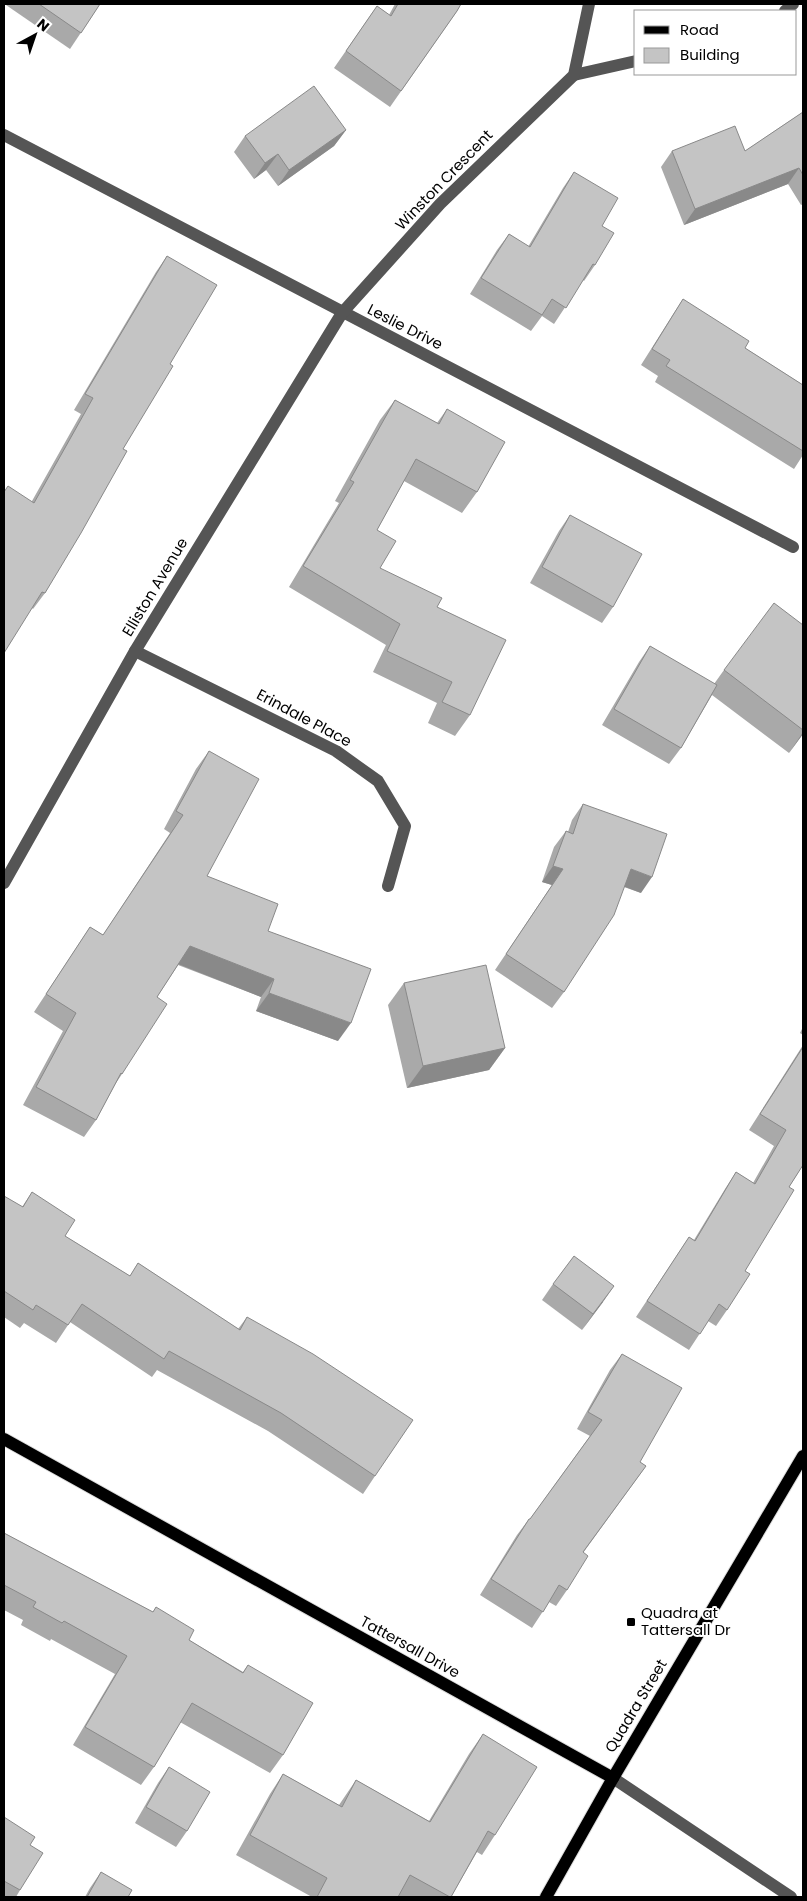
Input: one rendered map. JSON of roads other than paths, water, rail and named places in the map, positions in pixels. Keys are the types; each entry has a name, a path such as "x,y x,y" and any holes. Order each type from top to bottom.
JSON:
{"main road":[{"name":"Tattersall Drive","path":"4,1439 612,1778"},
{"name":"Quadra Street","path":"546,1897 612,1778 803,1456"}],"street":[{"path":"589,4 574,75 634,62"},
{"name":"Winston Crescent","path":"342,313 440,204 574,75"},
{"name":"Leslie Drive","path":"4,135 793,547"},
{"name":"Elliston Avenue","path":"4,883 135,651 342,313"},
{"name":"Erindale Place","path":"135,651 336,750 378,781 405,826 388,886"},
{"name":"Tattersall Drive","path":"612,1778 791,1897"}],"place":[{"name":"Quadra at Tattersall Dr","path":"631,1622"}]}
